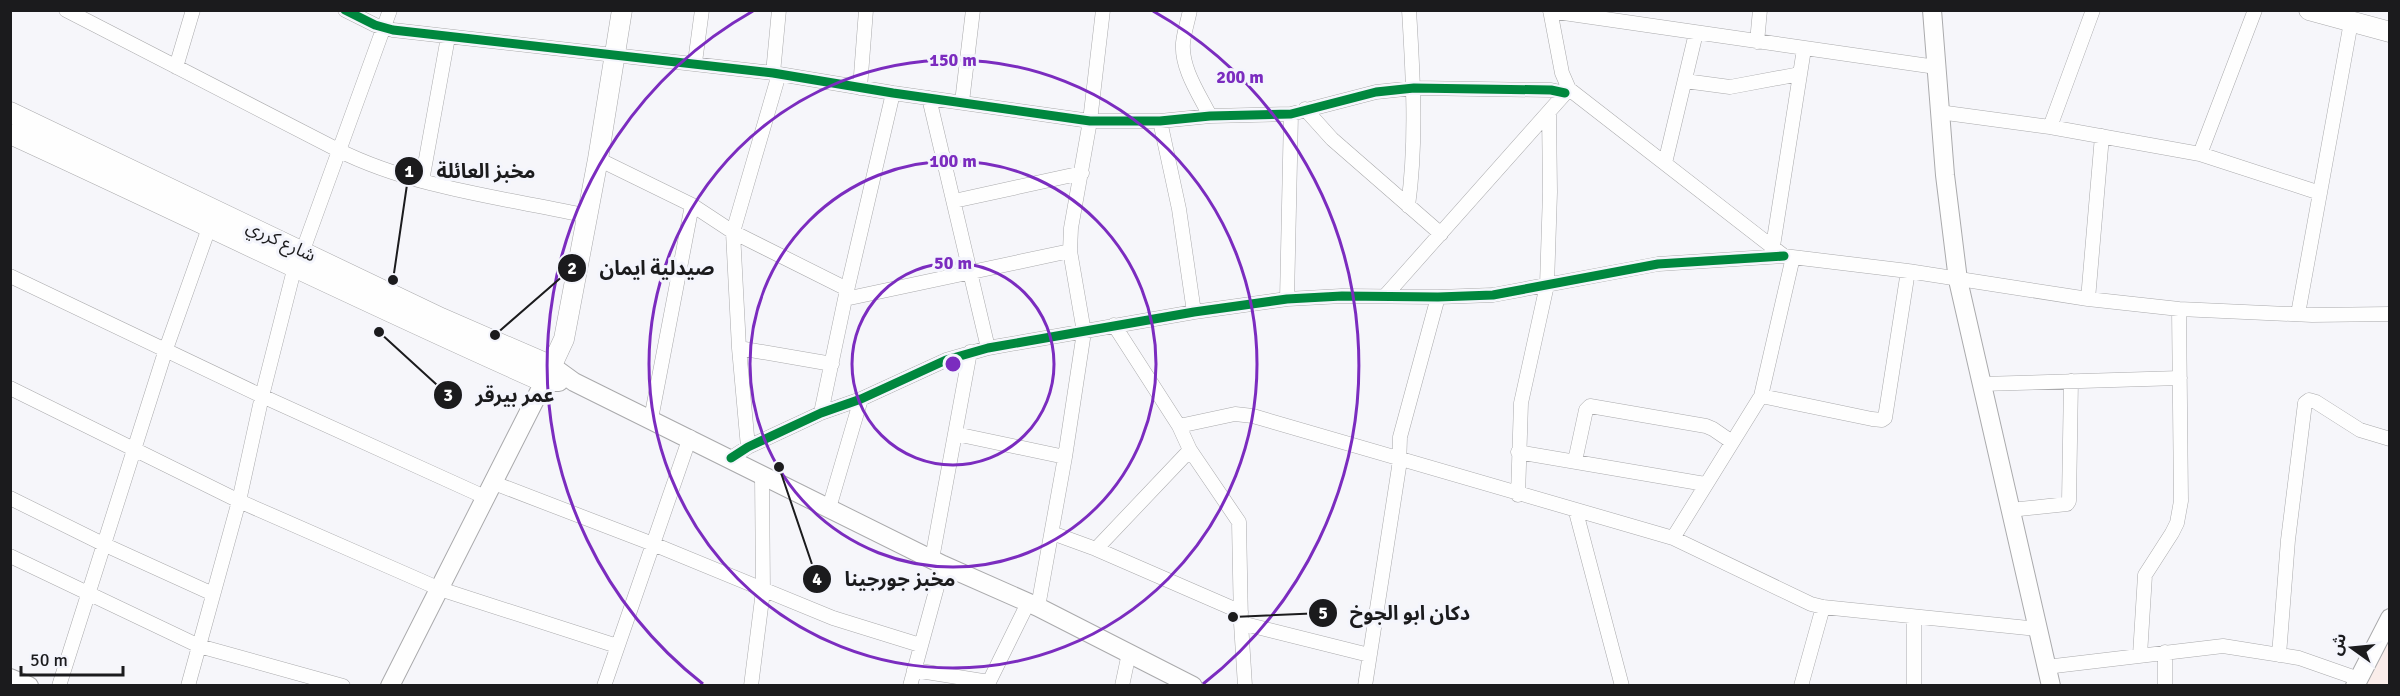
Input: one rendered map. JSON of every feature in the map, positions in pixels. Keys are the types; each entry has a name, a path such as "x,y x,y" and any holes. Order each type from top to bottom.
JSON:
{"main road":[{"path":"548,374 564,339 617,53 622,10"},
{"path":"2309,10 2390,32"},
{"name":"شارع كرري","path":"10,112 299,258 419,326 548,374"},
{"name":"شارع كرري","path":"10,134 210,225 299,258"}],"street":[{"path":"66,10 92,16 176,68 379,169 422,181 588,216"},
{"path":"176,68 193,10"},
{"path":"345,10 384,28 448,37 695,62 1090,122 1291,114 1376,93 1414,88 1567,91 1788,256"},
{"path":"188,686 239,501 262,396 299,258 390,10"},
{"path":"695,62 702,10"},
{"path":"748,447 739,348 733,232 776,73 779,10"},
{"path":"860,88 866,10"},
{"path":"962,102 973,10"},
{"path":"914,670 989,682 1033,605 1052,533 1084,332 1070,251 1071,228 1090,122 1103,10"},
{"path":"1190,10 1183,42 1183,54 1185,64 1210,116"},
{"path":"1408,206 1412,181 1414,88 1409,10"},
{"path":"1757,42 1760,10"},
{"path":"1932,10 1945,175 1958,280 2051,686"},
{"path":"2050,128 2093,10"},
{"path":"2200,154 2255,10"},
{"path":"1567,91 1550,11 1804,50 1936,67"},
{"path":"2298,314 2351,22"},
{"path":"1665,163 1696,33"},
{"path":"422,181 448,37"},
{"path":"1773,246 1804,50"},
{"path":"1685,81 1730,87 1800,74"},
{"path":"1385,296 1567,91"},
{"path":"821,414 846,294 893,93"},
{"path":"929,98 988,348"},
{"path":"1305,109 1324,132 1441,234"},
{"path":"1518,495 1521,403 1547,285 1550,192 1549,112"},
{"path":"1939,112 2102,136 2200,154 2320,193"},
{"path":"1287,299 1291,114"},
{"path":"1160,121 1179,209 1194,312"},
{"path":"2088,299 2102,136"},
{"path":"598,159 692,205 733,232 846,294 1070,251"},
{"path":"954,201 1082,173"},
{"path":"651,419 692,205"},
{"path":"59,686 166,349 210,225"},
{"path":"1673,538 1761,396 1788,256"},
{"path":"731,458 748,447 946,360 988,348 1114,325 1287,299 1493,295 1658,264 1788,256 1908,271 2088,299 2179,309 2298,314 2390,314"},
{"path":"1761,396 1872,419 1885,418 1908,271"},
{"path":"10,276 262,396 490,490 653,544 763,591 851,625 920,645"},
{"path":"1365,686 1400,458 1400,437 1438,297"},
{"path":"2140,654 2145,574 2172,533 2181,501 2179,309"},
{"path":"1114,325 1179,426 1190,450 1239,522 1245,686"},
{"path":"739,348 832,364"},
{"path":"910,686 938,562 970,352"},
{"path":"390,686 548,374 574,382 690,437 762,475 938,562 1033,605 1193,686"},
{"path":"1981,384 2180,378"},
{"path":"2010,510 2067,504 2069,501 2072,381"},
{"path":"10,388 239,501 440,589 618,646"},
{"path":"829,508 861,399"},
{"path":"2279,655 2288,540 2305,403 2308,400 2316,402 2360,430 2390,439"},
{"path":"1575,461 1586,410 1590,406 1706,426 1732,442"},
{"path":"1179,426 1242,413 1576,512 1673,538 1811,604 1823,607 2038,629"},
{"path":"956,434 1065,457"},
{"path":"604,686 690,437"},
{"path":"1096,549 1190,450"},
{"path":"1518,452 1705,484"},
{"path":"751,686 763,591 762,475"},
{"path":"10,498 103,544 213,594"},
{"path":"1576,512 1622,686"},
{"path":"1052,533 1096,549 1241,618 1369,655"},
{"path":"10,556 199,646 343,686"},
{"path":"1801,686 1823,607"},
{"path":"1914,617 1914,685"},
{"path":"2046,667 2140,654 2223,646 2316,663 2357,682 2389,622"},
{"path":"2164,652 2165,686"},
{"path":"1122,686 1129,653"},
{"path":"10,678 29,686"}],"shaded area":[{"path":"2389,624 2389,685 2353,685"}],"cycle path":[{"path":"345,10 375,25 393,30 773,73 893,93 1090,121 1160,121 1210,116 1291,114 1376,92 1414,88 1551,90 1565,93"},
{"path":"731,458 748,447 821,413 861,399 946,360 988,348 1194,312 1287,299 1342,296 1493,295 1658,264 1784,256"}],"place":[{"name":"مخبز العائلة","path":"393,280"},
{"name":"عمر بيرقر","path":"379,332"},
{"name":"صيدلية ايمان","path":"495,335"},
{"name":"مخبز جورجينا","path":"779,467"},
{"name":"دكان ابو الجوخ","path":"1233,617"}]}
